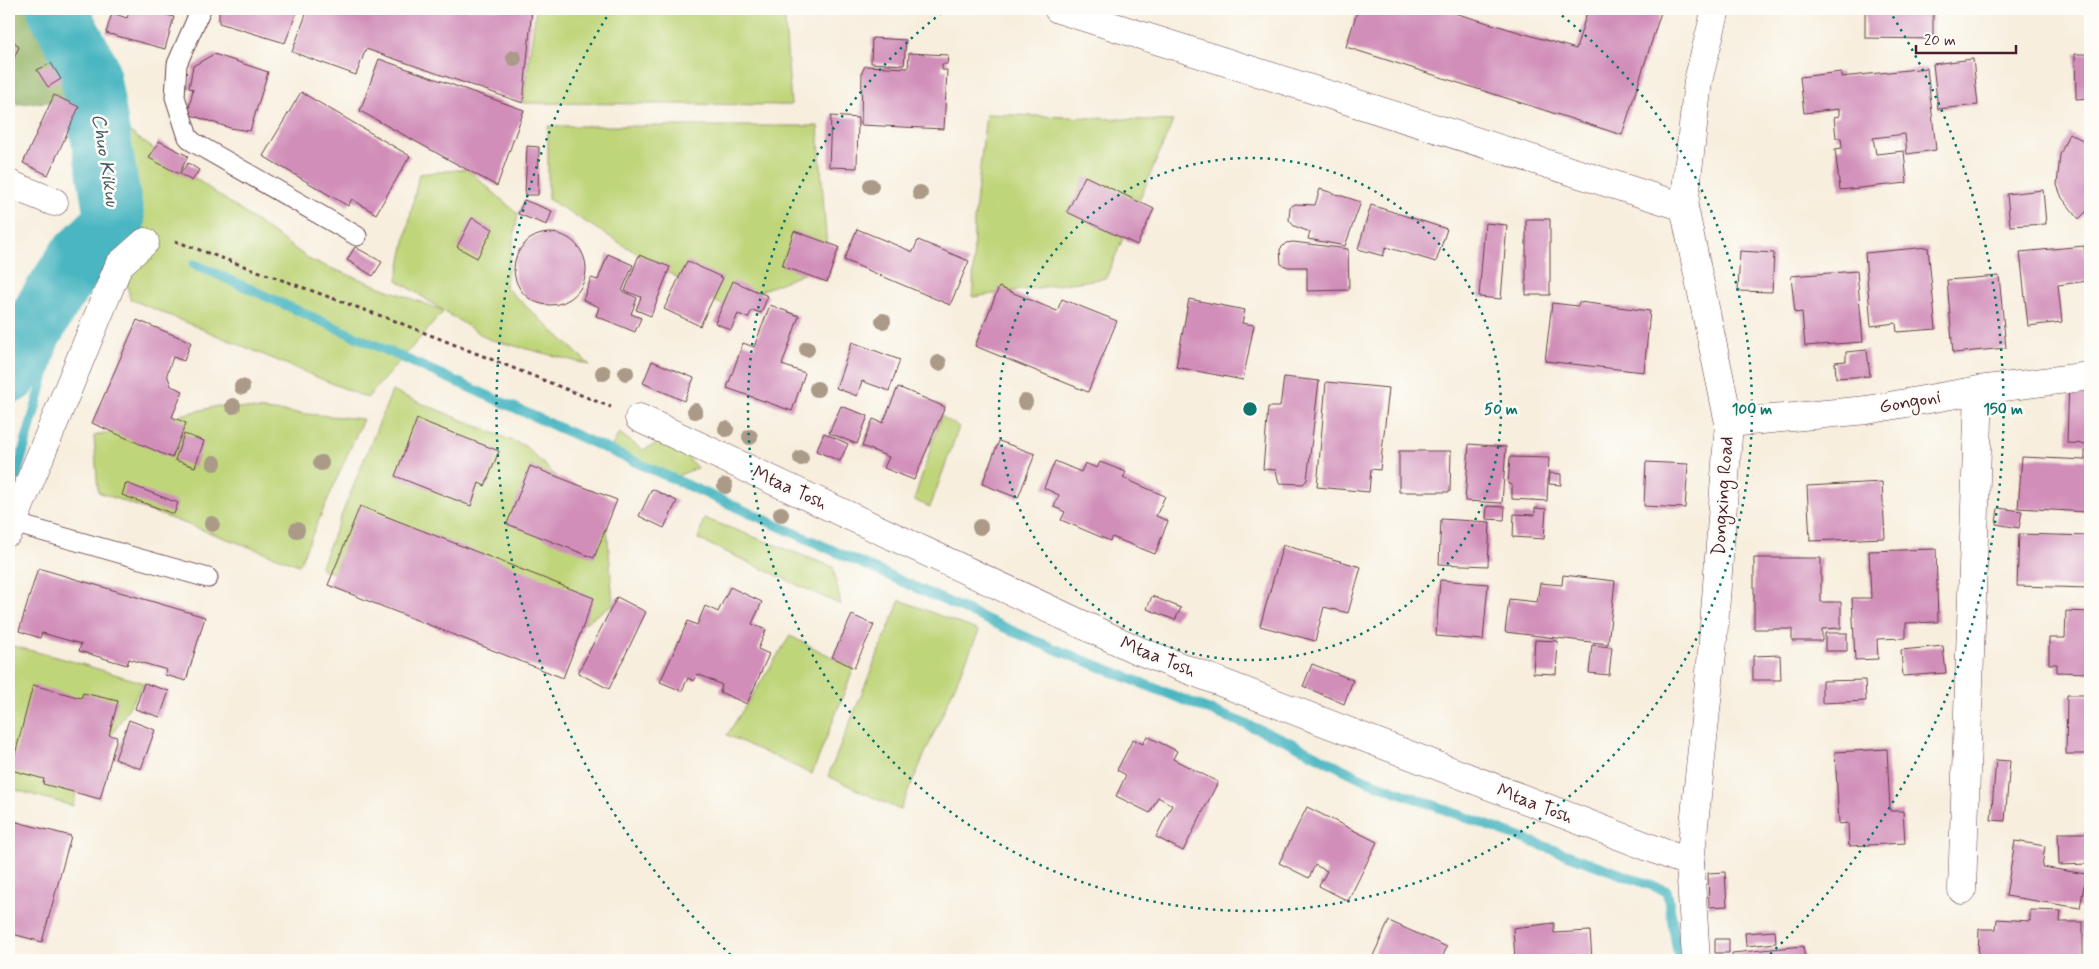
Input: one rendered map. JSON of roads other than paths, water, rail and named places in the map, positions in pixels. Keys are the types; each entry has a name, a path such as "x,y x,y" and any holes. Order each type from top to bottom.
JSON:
{"street":[{"path":"1058,9 1684,208"},
{"name":"Dongxing Road","path":"1696,960 1690,864 1712,653 1729,423 1684,208 1698,81 1716,9"},
{"path":"9,184 54,202"},
{"path":"11,528 119,265 145,242"},
{"name":"Gongoni","path":"1729,423 1867,410 1979,390 2090,376"},
{"path":"1962,890 1979,390"},
{"name":"Mtaa Tosh","path":"639,418 1137,650 1690,864"}],"lane":[{"path":"201,9 177,64 175,96 188,137 193,142 357,236"},
{"path":"11,528 208,578"}],"waterway":[{"name":"Chuo Kikuu","path":"9,374 47,305 77,259 115,222 89,69 57,9"},
{"path":"11,495 77,259"},
{"path":"194,264 1035,641 1283,739 1363,779 1667,891 1679,960"}]}
